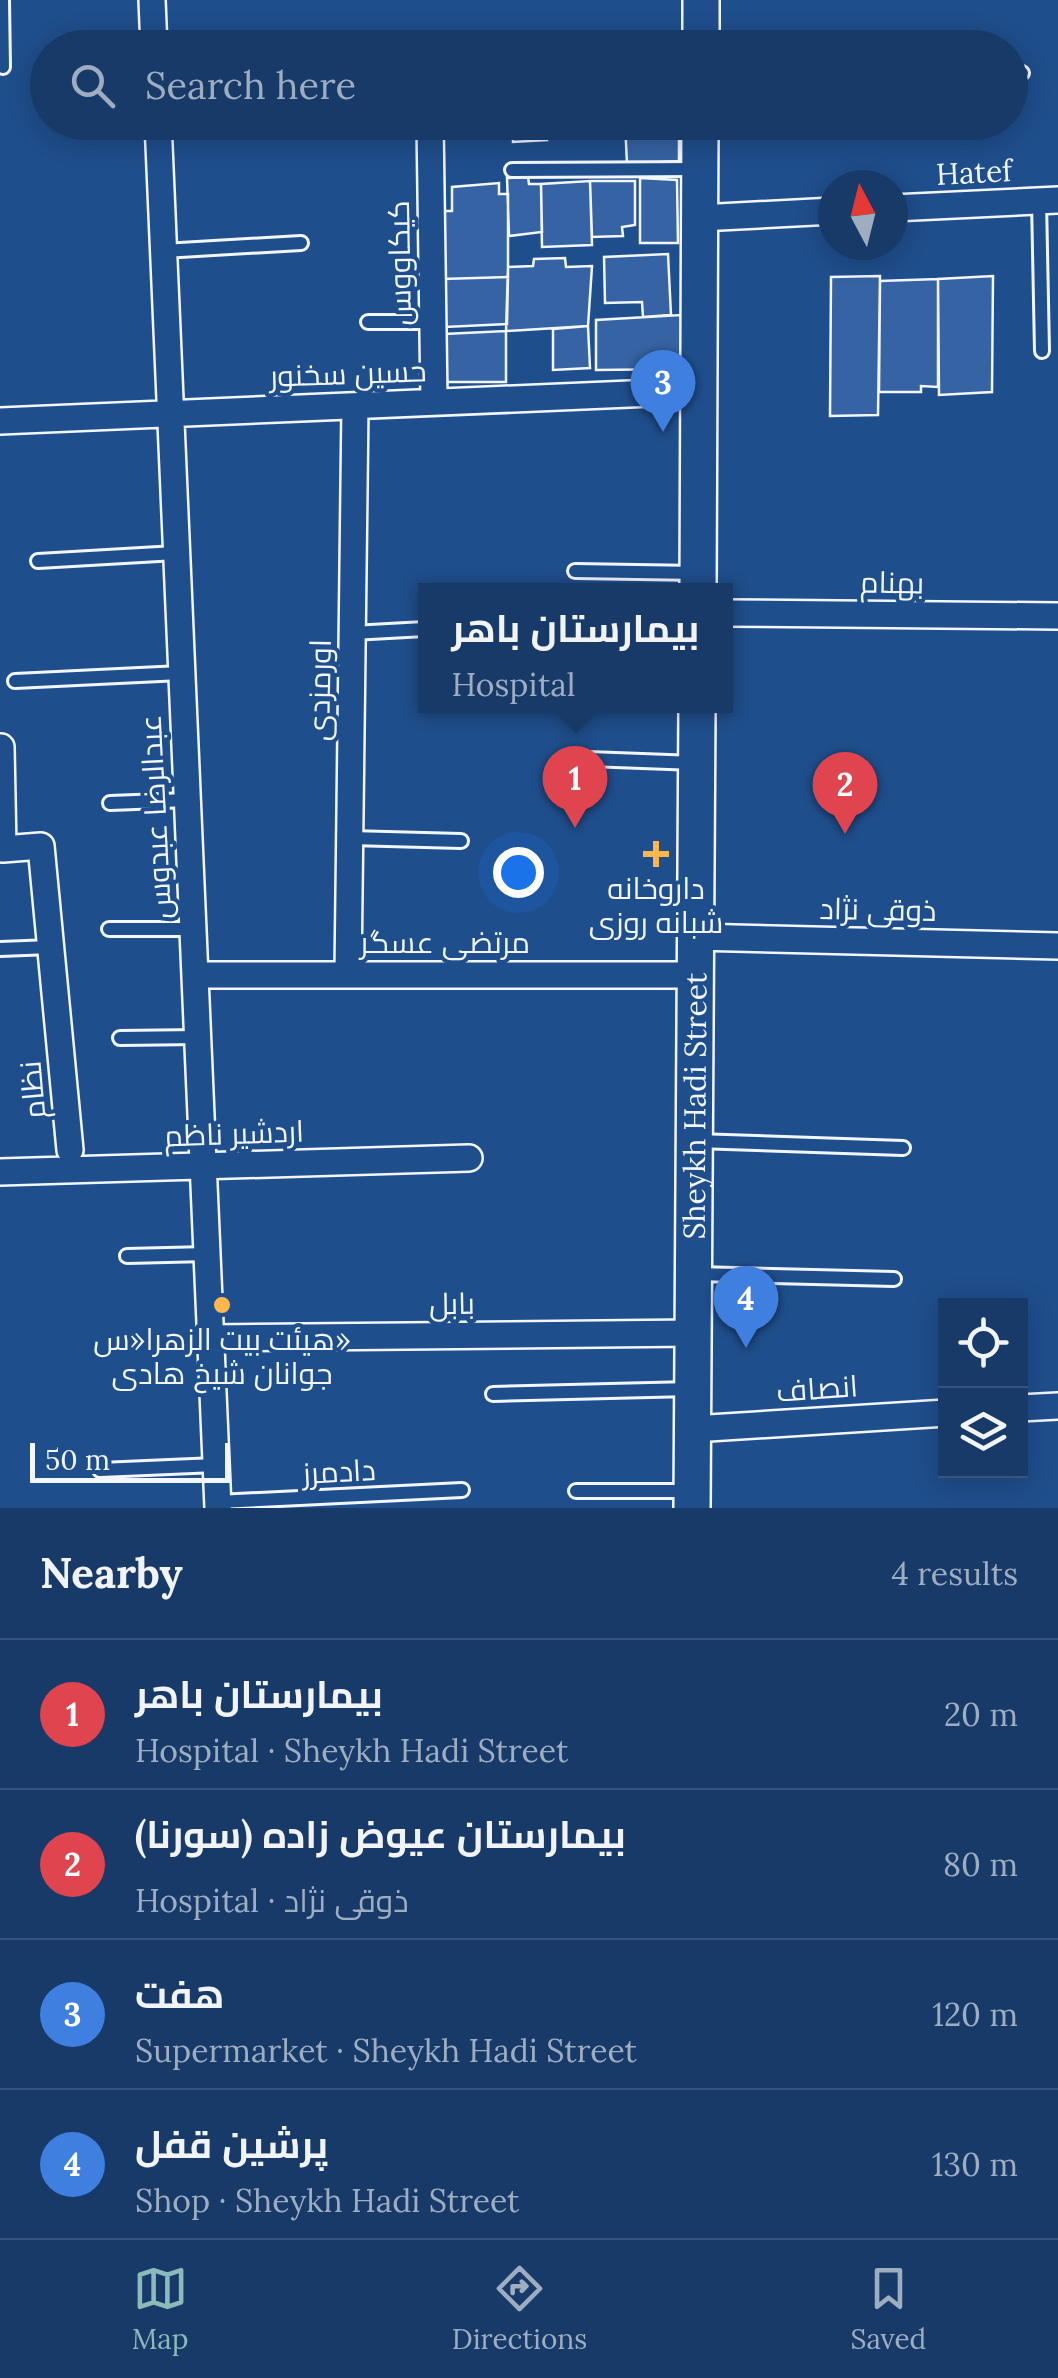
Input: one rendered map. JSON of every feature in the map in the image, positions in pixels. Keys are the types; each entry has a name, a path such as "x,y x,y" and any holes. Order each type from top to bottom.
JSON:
{"street":[{"path":"152,0 153,30"},
{"path":"700,30 701,0"},
{"name":"عبدالرضا عبدوس","path":"159,140 218,1505"},
{"name":"کیکاووس","path":"430,140 434,402"},
{"path":"698,582 700,140"},
{"name":"Hatef","path":"908,207 1049,200"},
{"path":"700,218 818,212"},
{"name":"حسین سخنور","path":"0,420 699,391"},
{"name":"اورمزدی","path":"348,974 355,406"},
{"name":"بهنام","path":"733,613 1058,616"},
{"name":"Sheykh Hadi Street","path":"692,1499 697,713"},
{"name":"نظام","path":"3,738 3,849 41,846 70,1150"},
{"name":"ذوقی نژاد","path":"696,937 1058,946"},
{"name":"مرتضی عسگر","path":"195,974 694,975"},
{"name":"اردشیر ناظم","path":"0,1172 469,1158"},
{"name":"بابل","path":"211,1338 693,1333"},
{"path":"1028,1408 1058,1406"},
{"name":"انصاف","path":"692,1429 938,1414"}],"lane":[{"path":"2,0 3,67"},
{"path":"512,170 700,169"},
{"path":"1042,351 1049,200"},
{"path":"163,251 301,243"},
{"path":"368,322 432,322"},
{"path":"38,561 176,553"},
{"path":"575,571 698,582"},
{"path":"352,633 418,629"},
{"path":"15,681 182,673"},
{"path":"588,759 696,764"},
{"path":"110,803 187,800"},
{"path":"350,838 461,841"},
{"path":"109,928 193,930"},
{"path":"0,949 51,947"},
{"path":"120,1038 198,1038"},
{"path":"694,1141 903,1148"},
{"path":"127,1256 207,1254"},
{"path":"694,1274 894,1278"},
{"path":"493,1394 693,1389"},
{"path":"100,1470 216,1465"},
{"name":"دادمرز","path":"218,1505 462,1490"},
{"path":"576,1491 692,1499"}],"building":[{"path":"626,140 679,140 679,161 627,164"},
{"path":"528,177 529,184 541,184 542,232 509,236 507,178"},
{"path":"640,178 677,180 678,243 640,243"},
{"path":"590,181 592,245 542,247 541,184"},
{"path":"590,181 635,181 635,225 622,227 623,236 592,237"},
{"path":"499,183 499,194 508,194 508,277 443,279 442,211 452,211 452,187"},
{"path":"668,254 671,315 643,317 642,302 605,303 604,257"},
{"path":"565,258 566,267 592,266 588,326 506,331 508,267 533,266 534,259"},
{"path":"880,276 878,415 830,416 831,277"},
{"path":"993,276 992,392 939,395 938,279"},
{"path":"508,277 507,324 445,327 443,279"},
{"path":"938,279 938,387 921,386 921,392 879,392 880,281"},
{"path":"681,315 682,369 596,370 596,320"},
{"path":"588,326 590,368 553,370 553,329"},
{"path":"506,331 506,382 446,382 444,334"}],"place":[{"name":"هفت","path":"663,432"},
{"name":"بیمارستان باهر","path":"575,828"},
{"name":"بیمارستان عیوض زاده (سورنا)","path":"845,834"},
{"name":"داروخانه شبانه روزی","path":"656,854"},
{"name":"هیئت بیت الزهرا«س» جوانان شیخ هادی","path":"222,1305"},
{"name":"پرشین قفل","path":"746,1348"}]}
